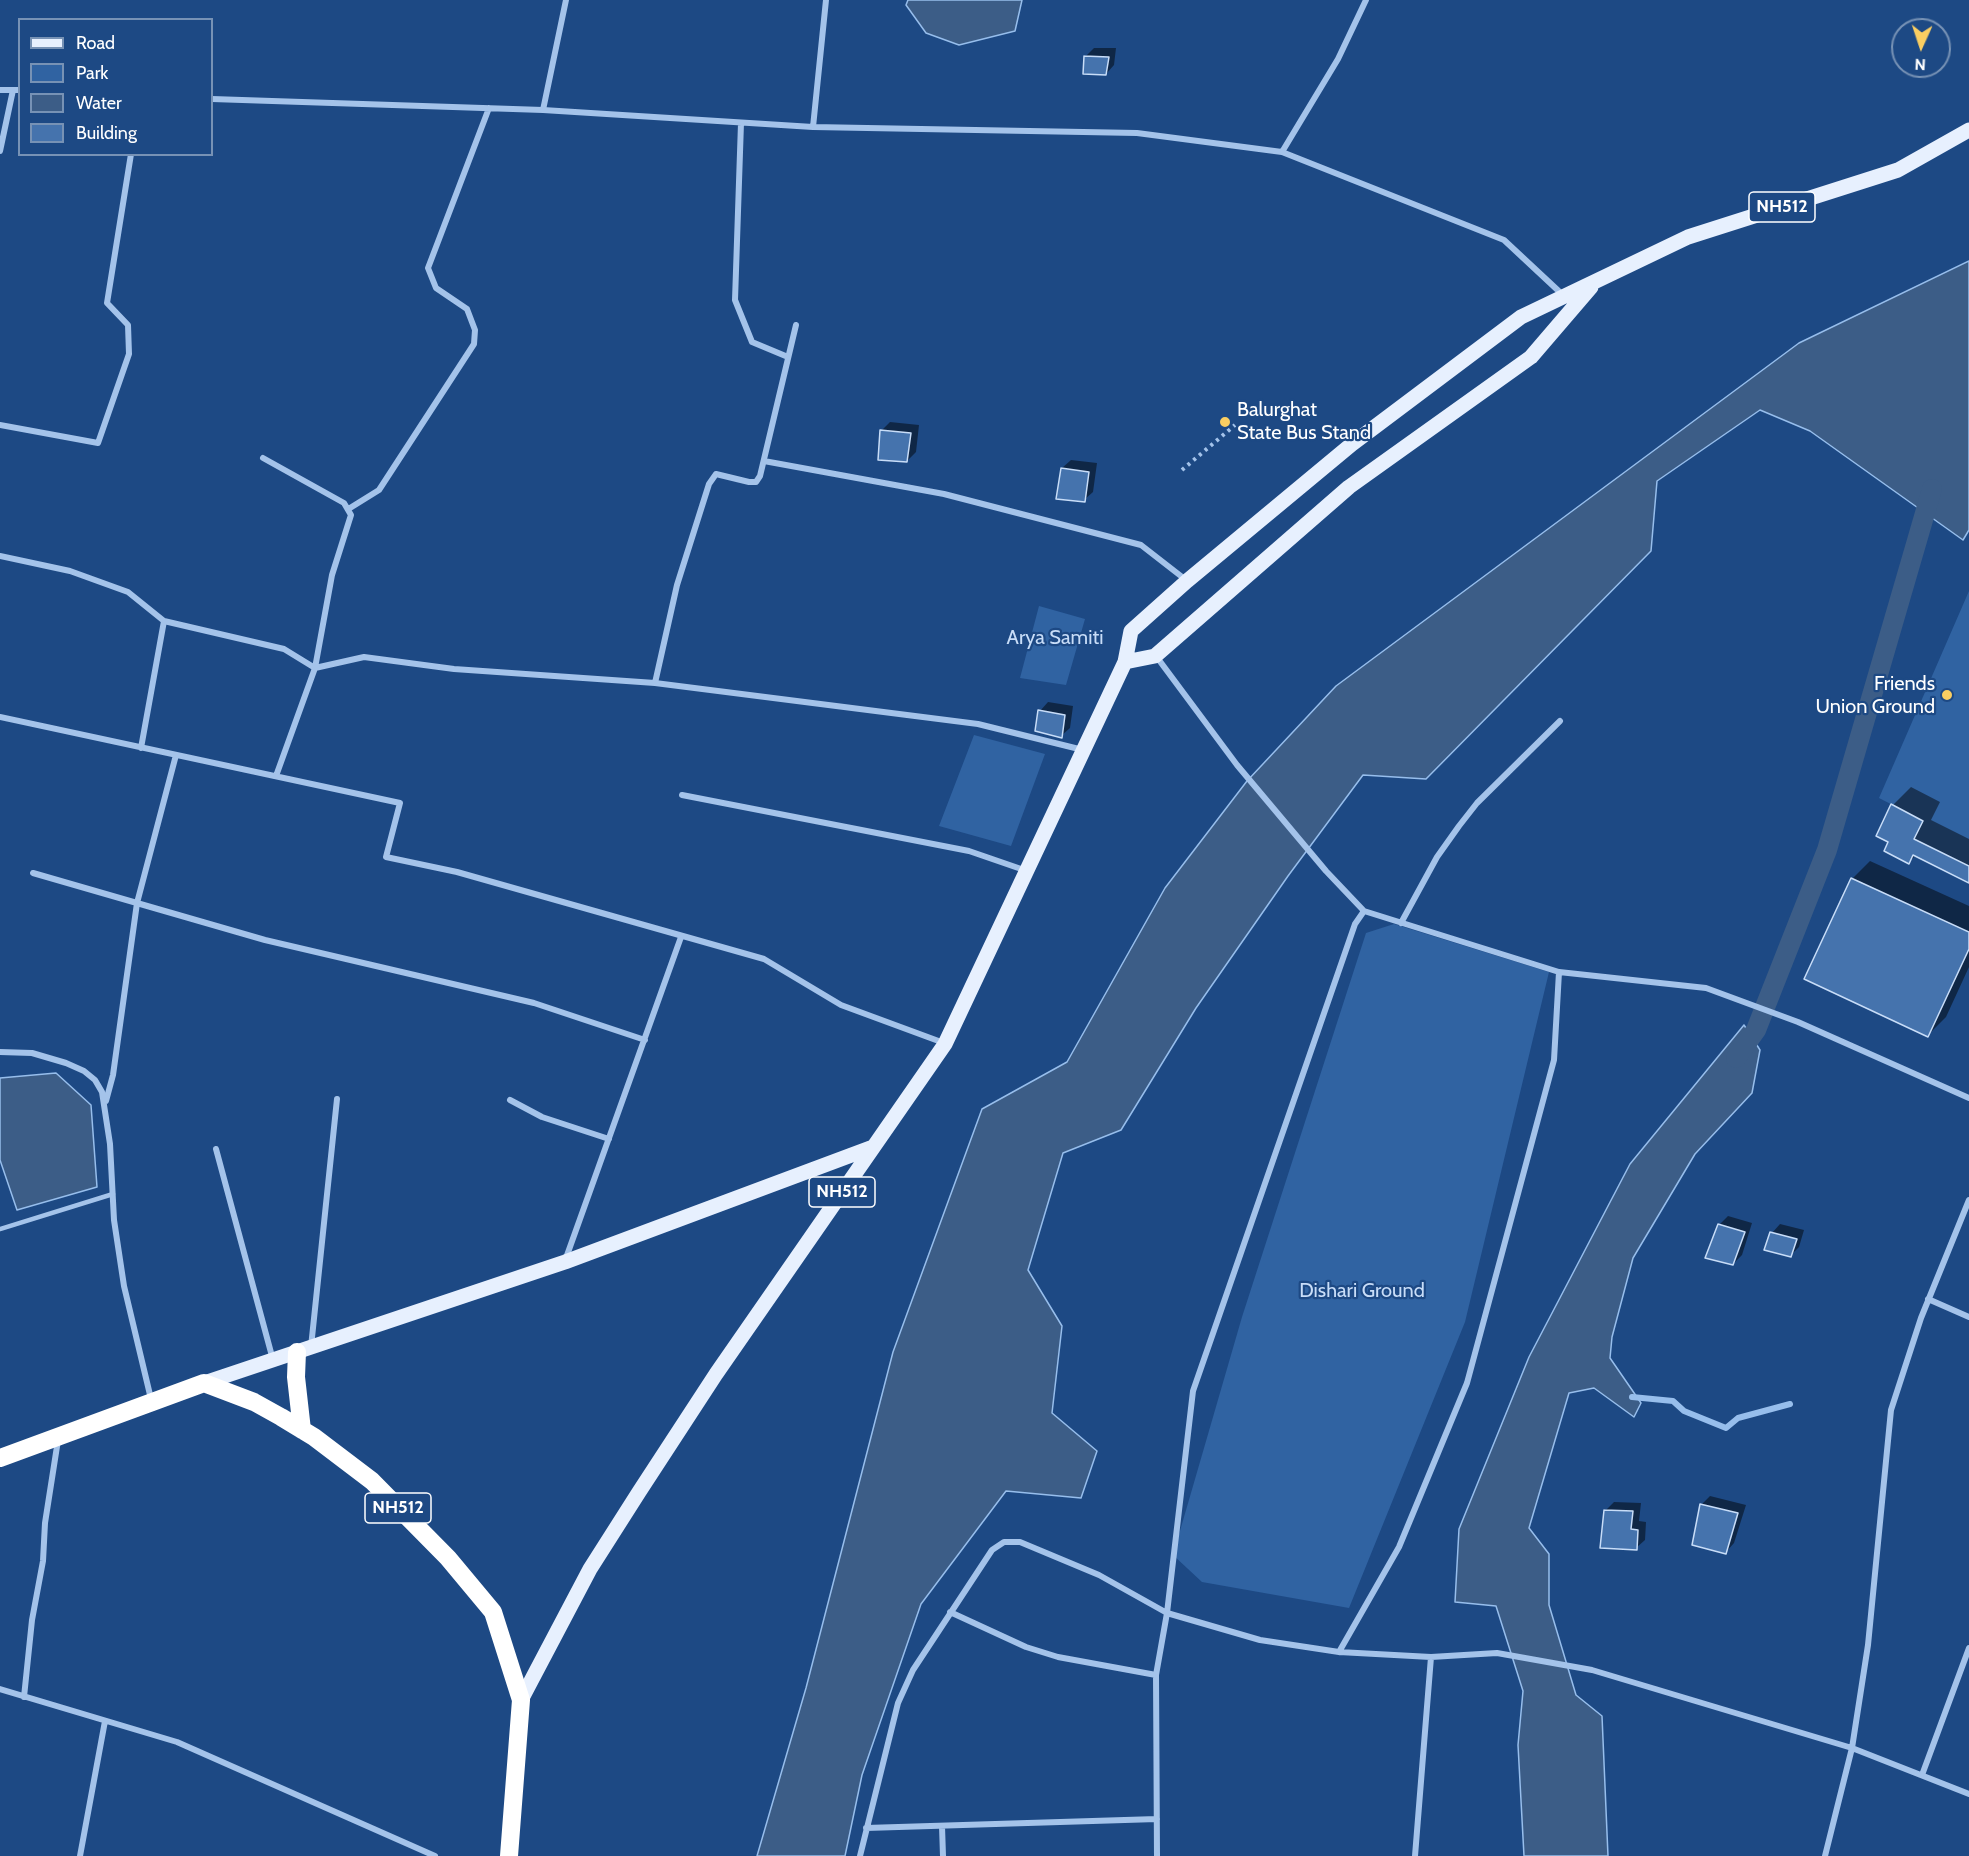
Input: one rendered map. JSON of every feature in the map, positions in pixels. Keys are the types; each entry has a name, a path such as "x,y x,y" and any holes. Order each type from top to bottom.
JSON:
{"highway":[{"path":"302,1430 296,1377 304,1350"},
{"path":"0,1458 204,1383"},
{"name":"NH512","path":"204,1383 254,1402 302,1430 372,1481 448,1558 493,1612 521,1700 509,1856"}],"main road":[{"name":"NH512","path":"521,1700 590,1569 633,1501 716,1374 945,1044 1125,662 1131,631 1187,581 1352,444 1511,324 1688,237 1898,170 1969,130"},
{"path":"1125,662 1155,656 1349,487 1531,357 1594,282"},
{"path":"204,1383 565,1262 873,1147"}],"street":[{"path":"543,110 567,0"},
{"path":"813,127 826,0"},
{"path":"1282,152 1338,58 1366,0"},
{"path":"0,90 16,90 0,151"},
{"path":"213,99 543,110 813,127 1137,133 1282,152 1504,240 1565,296"},
{"path":"350,508 379,490 474,344 475,330 467,309 436,288 428,268 489,108"},
{"path":"741,123 735,300 752,342 789,357"},
{"path":"0,425 98,443 129,354 128,325 107,303 130,156"},
{"path":"655,683 680,574 712,477 724,475 756,482 764,460 796,325"},
{"path":"263,458 350,508"},
{"path":"764,460 944,494 1141,545 1187,581"},
{"path":"276,776 315,668 332,575 350,522 350,508"},
{"path":"0,556 70,571 128,592 164,621 284,649 315,668 364,657 454,669 655,683 978,724 1084,751"},
{"path":"141,748 164,621"},
{"path":"1155,656 1237,765 1326,871 1364,911 1559,972 1707,988 1798,1022 1969,1098"},
{"path":"0,717 400,803 386,857 457,872 764,959 841,1005 945,1044"},
{"path":"1401,923 1437,857 1477,803 1560,721"},
{"path":"105,1104 113,1075 137,903 176,755"},
{"path":"682,795 969,851 1028,871"},
{"path":"33,873 265,940 534,1003 645,1040"},
{"path":"1157,1856 1156,1675 1167,1613 1193,1391 1355,924 1364,911"},
{"path":"565,1262 681,937"},
{"path":"1339,1652 1399,1547 1467,1383 1554,1060 1559,972"},
{"path":"0,1052 32,1053 84,1071 95,1080 102,1092 124,1286 152,1403"},
{"path":"304,1350 337,1100"},
{"path":"510,1100 542,1117 609,1139"},
{"path":"216,1149 273,1360"},
{"path":"1825,1856 1852,1748 1868,1645 1892,1410 1928,1299 1969,1200"},
{"path":"1928,1299 1969,1317"},
{"path":"24,1697 32,1620 43,1561 45,1523 58,1437"},
{"path":"860,1856 898,1703 913,1671 950,1612 992,1550 1004,1542 1020,1542 1099,1575 1167,1613 1260,1640 1339,1652 1431,1657 1497,1653 1592,1670 1852,1748 1969,1794"},
{"path":"950,1612 1026,1647 1058,1657 1156,1675"},
{"path":"1922,1775 1969,1648"},
{"path":"1414,1856 1431,1657"},
{"path":"0,1689 177,1742 435,1856"},
{"path":"80,1856 105,1721"},
{"path":"866,1828 1157,1819"},
{"path":"942,1826 943,1856"}],"lane":[{"path":"0,1229 112,1194"}],"path":[{"path":"1182,471 1235,425"}],"green space":[{"name":"Friends Union Ground","path":"1969,591 1969,866 1914,839 1922,820 1879,798"},
{"name":"Arya Samiti","path":"1039,606 1085,619 1066,685 1020,678"},
{"path":"974,735 1045,754 1011,846 939,826"},
{"name":"Dishari Ground","path":"1394,924 1549,972 1465,1322 1349,1608 1202,1582 1173,1555 1242,1317 1366,933"}],"water":[{"path":"908,0 1022,0 1015,31 959,45 926,33 906,5"},
{"path":"1969,261 1969,530 1963,540 1810,431 1760,410 1657,481 1651,551 1426,779 1363,775 1288,876 1196,1008 1121,1130 1063,1153 1028,1270 1062,1326 1052,1413 1097,1451 1081,1498 1006,1491 921,1604 862,1775 845,1856 757,1856 806,1688 893,1352 982,1109 1067,1062 1165,888 1247,781 1336,686 1799,343"},
{"path":"1744,1025 1760,1050 1752,1093 1695,1154 1633,1258 1612,1337 1610,1358 1641,1403 1634,1417 1594,1388 1569,1393 1529,1528 1549,1554 1549,1605 1576,1695 1602,1716 1608,1856 1524,1856 1518,1745 1523,1691 1496,1606 1455,1602 1459,1529 1529,1357 1630,1164"},
{"path":"56,1073 91,1105 97,1187 17,1210 0,1160 0,1078"}],"building":[{"path":"1084,56 1109,57 1106,75 1083,74"},
{"path":"880,430 911,433 907,462 878,460"},
{"path":"1061,468 1089,472 1085,502 1056,499"},
{"path":"1038,710 1065,715 1062,738 1035,731"},
{"path":"1891,804 1923,821 1914,839 1969,866 1969,883 1913,855 1909,864 1884,851 1888,842 1876,836"},
{"path":"1851,878 1969,932 1969,949 1928,1037 1804,979"},
{"path":"1718,1224 1745,1232 1733,1265 1705,1258"},
{"path":"1770,1232 1797,1239 1791,1257 1764,1250"},
{"path":"1700,1504 1738,1513 1726,1554 1692,1545"},
{"path":"1604,1510 1633,1511 1631,1529 1638,1530 1637,1550 1600,1548"}],"waterway":[{"path":"1736,1058 1756,1030 1827,850 1932,489"},
{"path":"1632,1397 1673,1401 1684,1411 1726,1428 1738,1418 1790,1404"}],"place":[{"name":"Balurghat State Bus Stand","path":"1225,422"},
{"name":"Friends Union Ground","path":"1947,695"}]}
